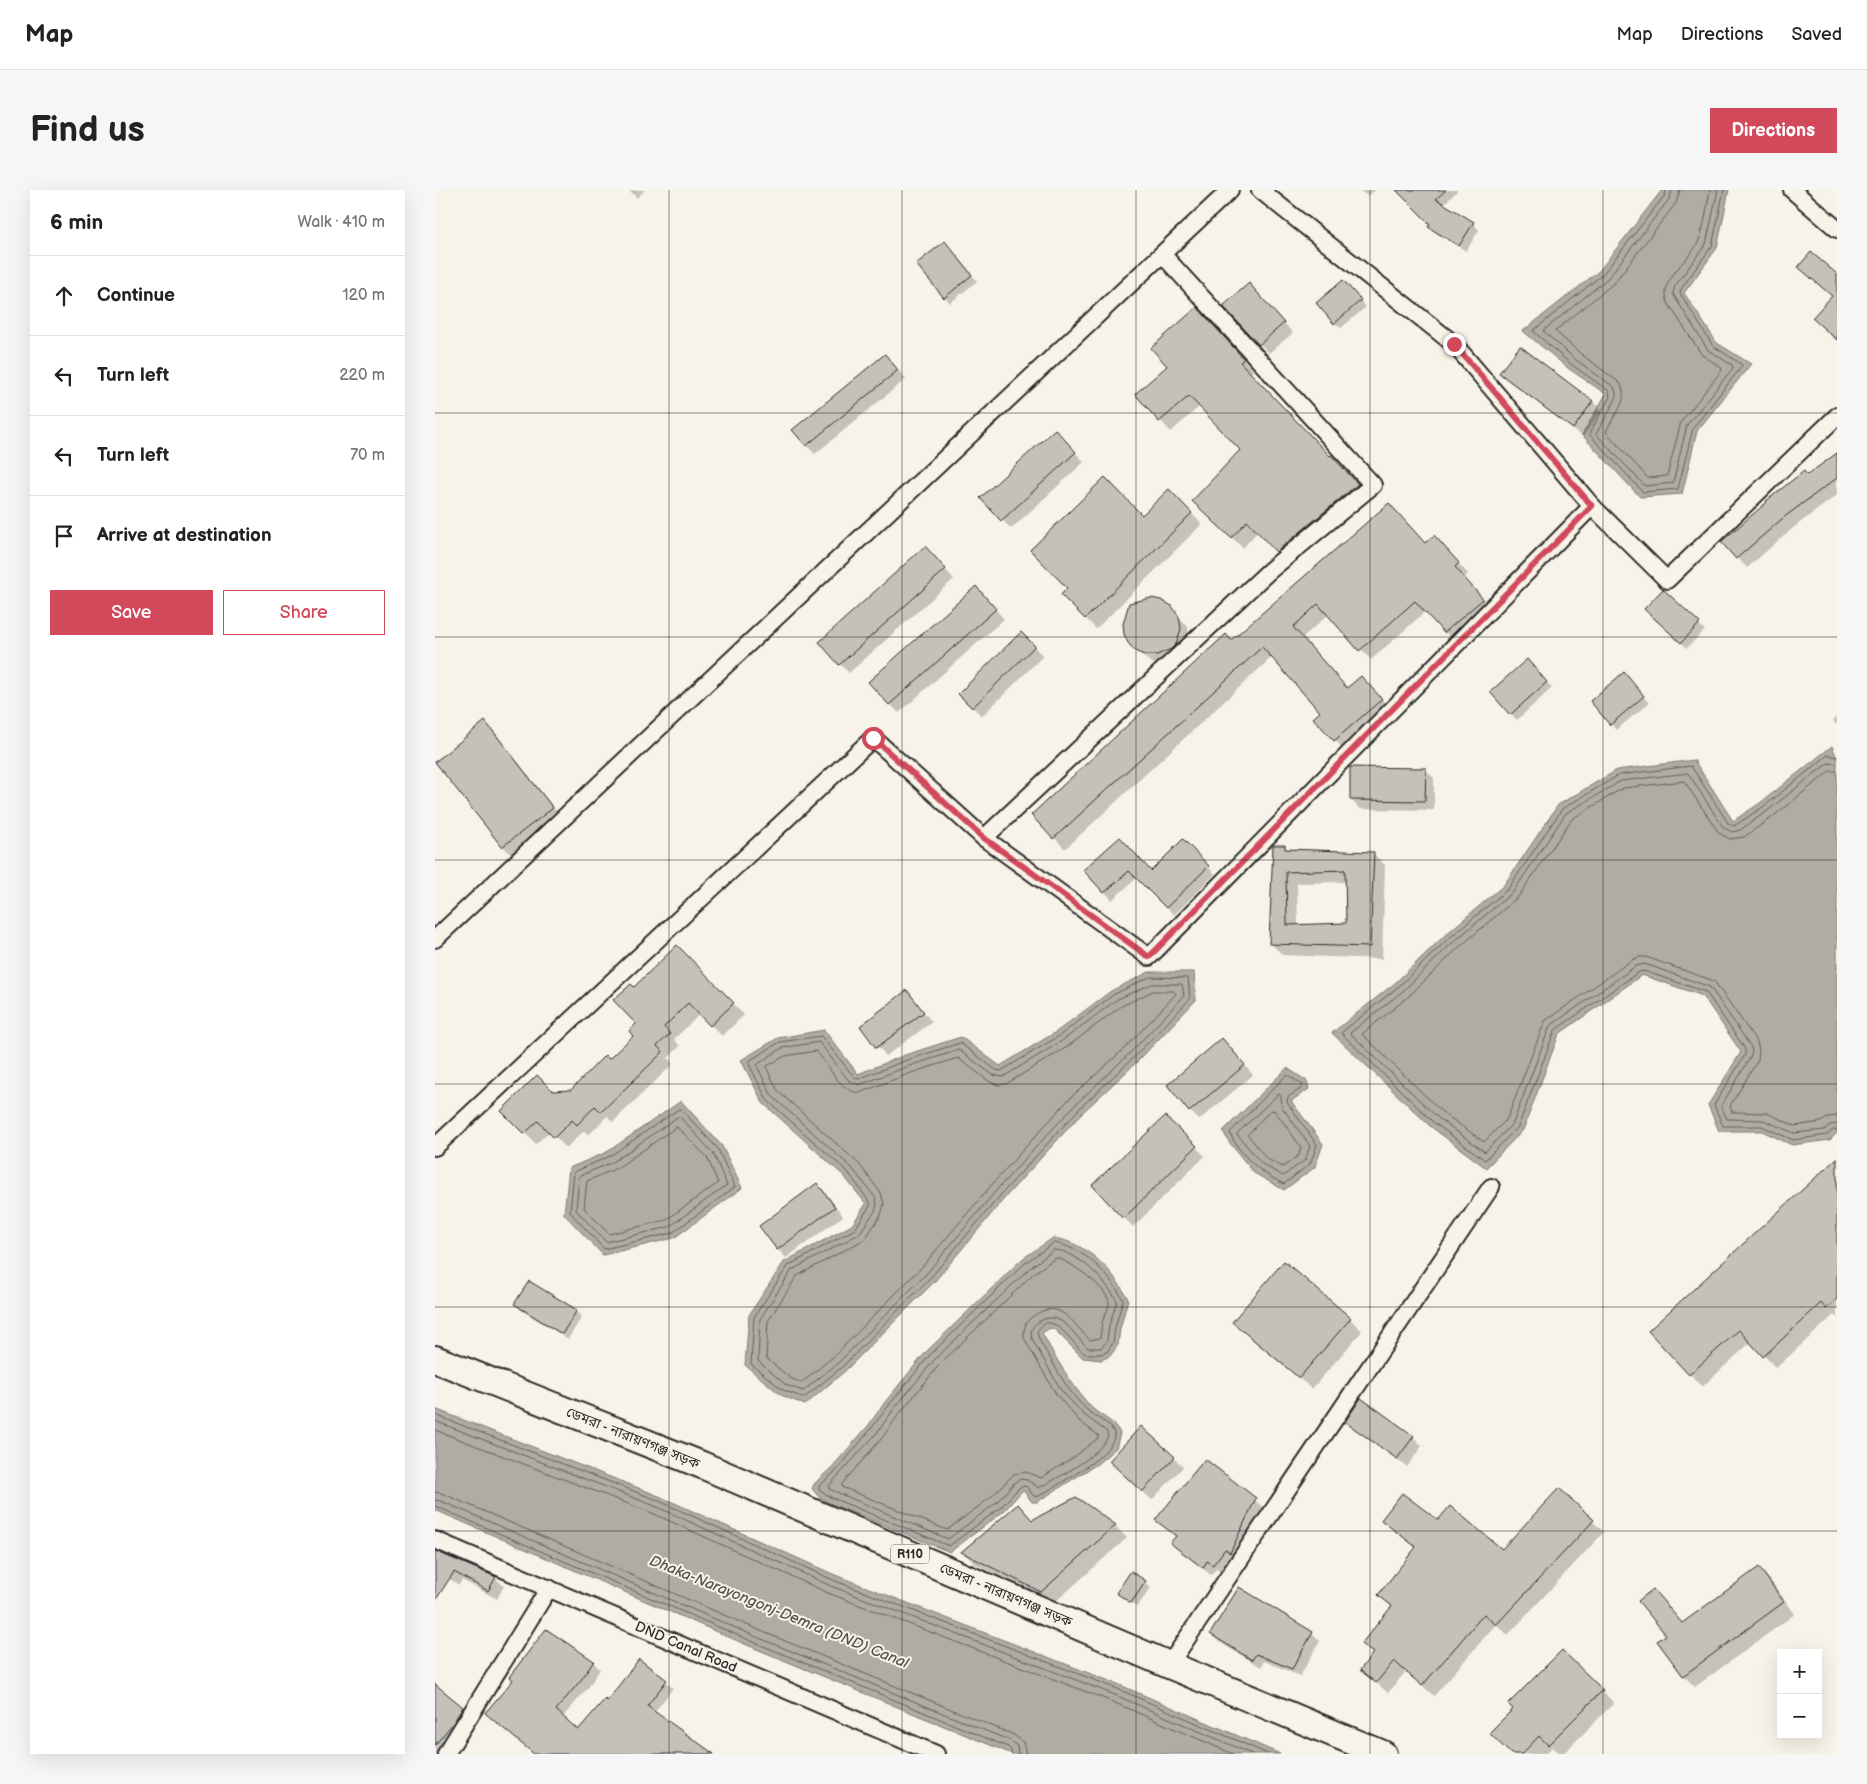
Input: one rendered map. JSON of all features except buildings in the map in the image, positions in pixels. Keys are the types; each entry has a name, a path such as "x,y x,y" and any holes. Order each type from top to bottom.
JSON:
{"main road":[{"name":"ডেমরা - নারায়ণগঞ্জ সড়ক","path":"435,1359 702,1464 1169,1665 1383,1754"}],"street":[{"path":"435,939 1231,190"},
{"path":"1260,190 1454,344 1592,506 1667,580 1837,416"},
{"path":"1792,190 1837,229"},
{"path":"984,838 1269,571 1373,485 1163,255"},
{"path":"435,1147 873,738 984,838 1149,957 1592,506"},
{"path":"1169,1665 1491,1187"},
{"name":"DND Canal Road","path":"435,1540 936,1754"},
{"path":"446,1754 549,1588"}],"water":[{"path":"1662,190 1729,190 1717,248 1684,293 1717,343 1751,364 1697,431 1682,494 1640,497 1582,435 1606,394 1569,369 1523,331 1599,271"},
{"path":"1832,746 1837,758 1837,1133 1830,1140 1792,1145 1762,1131 1719,1131 1708,1105 1741,1052 1703,996 1642,975 1559,1034 1523,1130 1486,1168 1430,1126 1332,1033 1395,983 1444,936 1504,885 1558,805 1617,770 1694,760 1733,821 1760,803"},
{"path":"1149,972 1194,972 1196,1000 1138,1061 1083,1112 1009,1193 935,1281 845,1371 805,1405 781,1395 745,1365 749,1315 784,1262 852,1225 866,1204 844,1176 763,1103 741,1060 778,1038 824,1030 858,1074 905,1055 961,1037 1000,1066 1056,1032 1111,991"},
{"path":"1287,1068 1307,1081 1309,1089 1291,1101 1323,1144 1315,1167 1284,1190 1254,1173 1229,1142 1223,1131"},
{"path":"681,1101 722,1146 742,1188 674,1238 603,1255 564,1214 569,1168 607,1152"},
{"path":"1053,1238 1077,1245 1098,1260 1115,1278 1128,1299 1118,1345 1110,1356 1101,1360 1083,1358 1055,1330 1050,1328 1042,1333 1064,1370 1089,1405 1117,1428 1120,1433 1116,1448 1097,1464 1037,1502 1032,1502 1023,1490 1004,1511 950,1552 827,1502 819,1497 812,1489 814,1484 833,1466 868,1426 926,1352 1022,1259"},
{"name":"Dhaka-Narayongonj-Demra (DND) Canal","path":"435,1409 659,1496 835,1575 1120,1685 1280,1754 1012,1754 754,1648 435,1510"}],"route":[{"path":"873,738 984,838 1149,957 1592,506 1454,344"}]}
